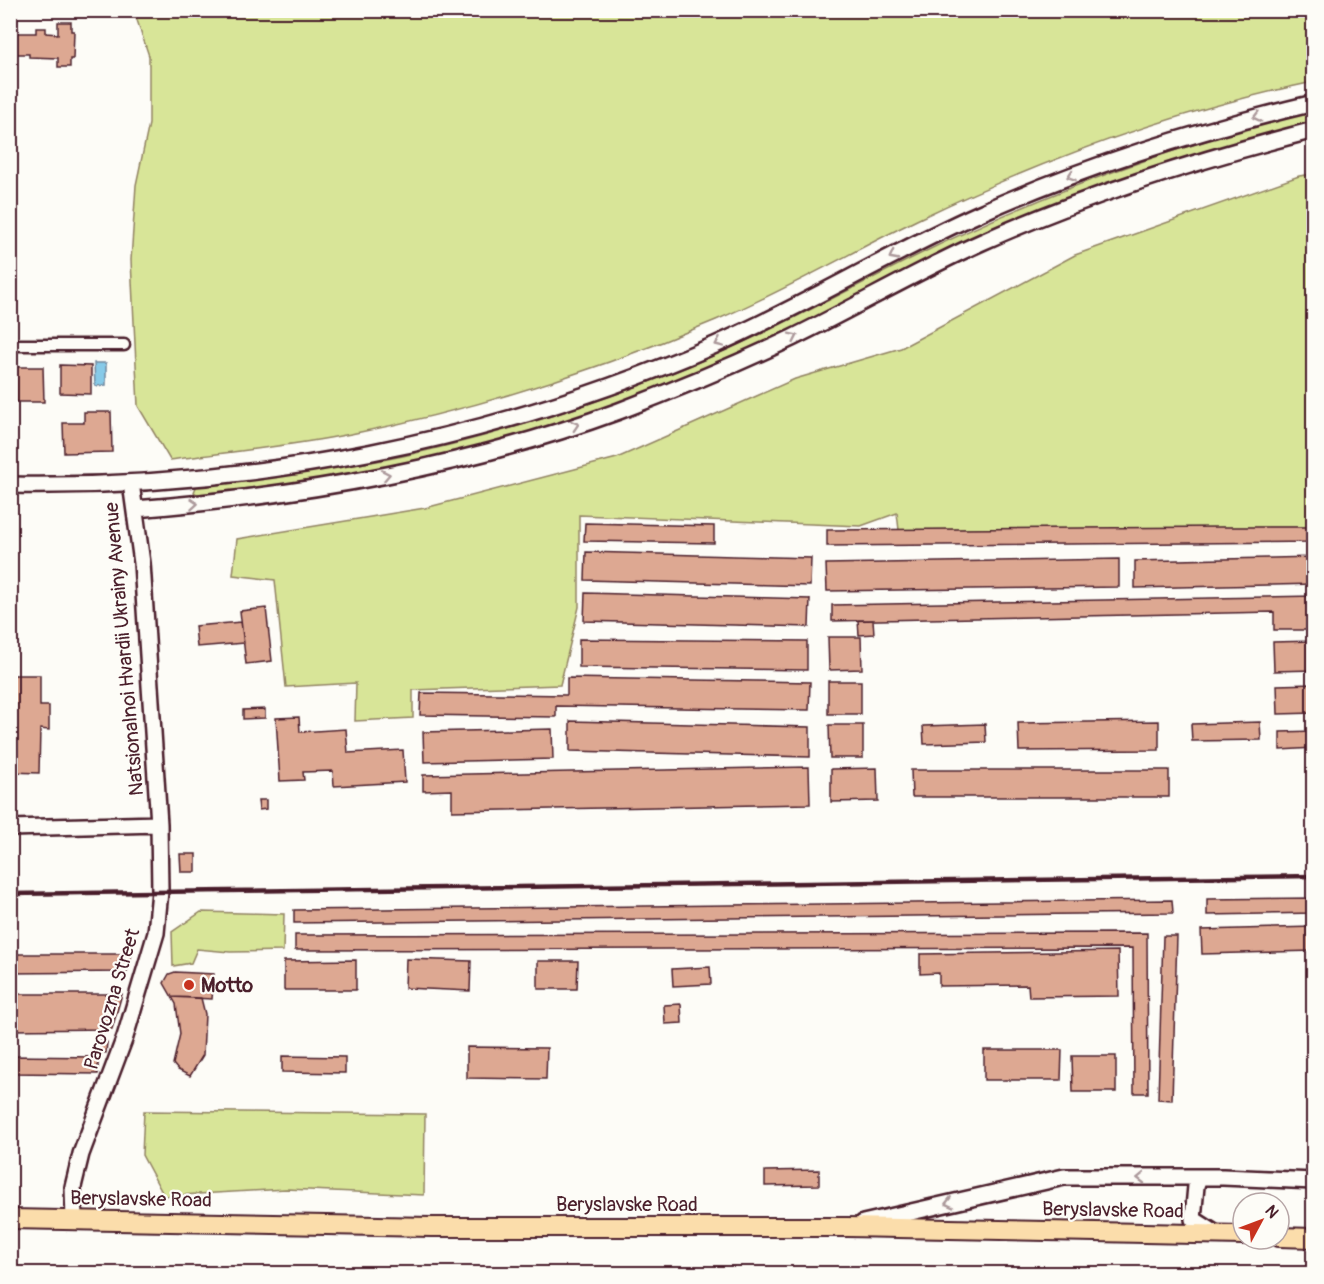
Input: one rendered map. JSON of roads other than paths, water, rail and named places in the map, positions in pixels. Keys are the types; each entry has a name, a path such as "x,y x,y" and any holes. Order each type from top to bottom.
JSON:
{"main road":[{"name":"Beryslavske Road","path":"10,1219 430,1227 848,1227 1231,1235"},
{"path":"1291,1237 1314,1238"}],"street":[{"path":"131,483 213,477 368,453 421,442 562,403 715,345 782,314 932,236 1055,181 1200,133 1314,103"},
{"path":"135,509 215,502 350,482 417,469 543,436 617,411 733,365 829,320 926,268 1048,214 1171,170 1314,130"},
{"path":"10,345 124,345"},
{"name":"Natsionalnoi Hvardii Ukrainy Avenue","path":"10,485 131,483 142,563 159,824"},
{"path":"10,828 159,824"},
{"name":"Parovozna Street","path":"74,1220 73,1187 81,1154 125,1037 156,933 160,891 159,824"},
{"path":"848,1227 1064,1177 1199,1177 1314,1181"},
{"path":"1199,1177 1193,1219 1218,1235"}],"water":[{"path":"94,363 106,363 106,385 95,386"}],"railway":[{"path":"10,894 1314,876"}],"place":[{"name":"Motto","path":"189,985"}]}
